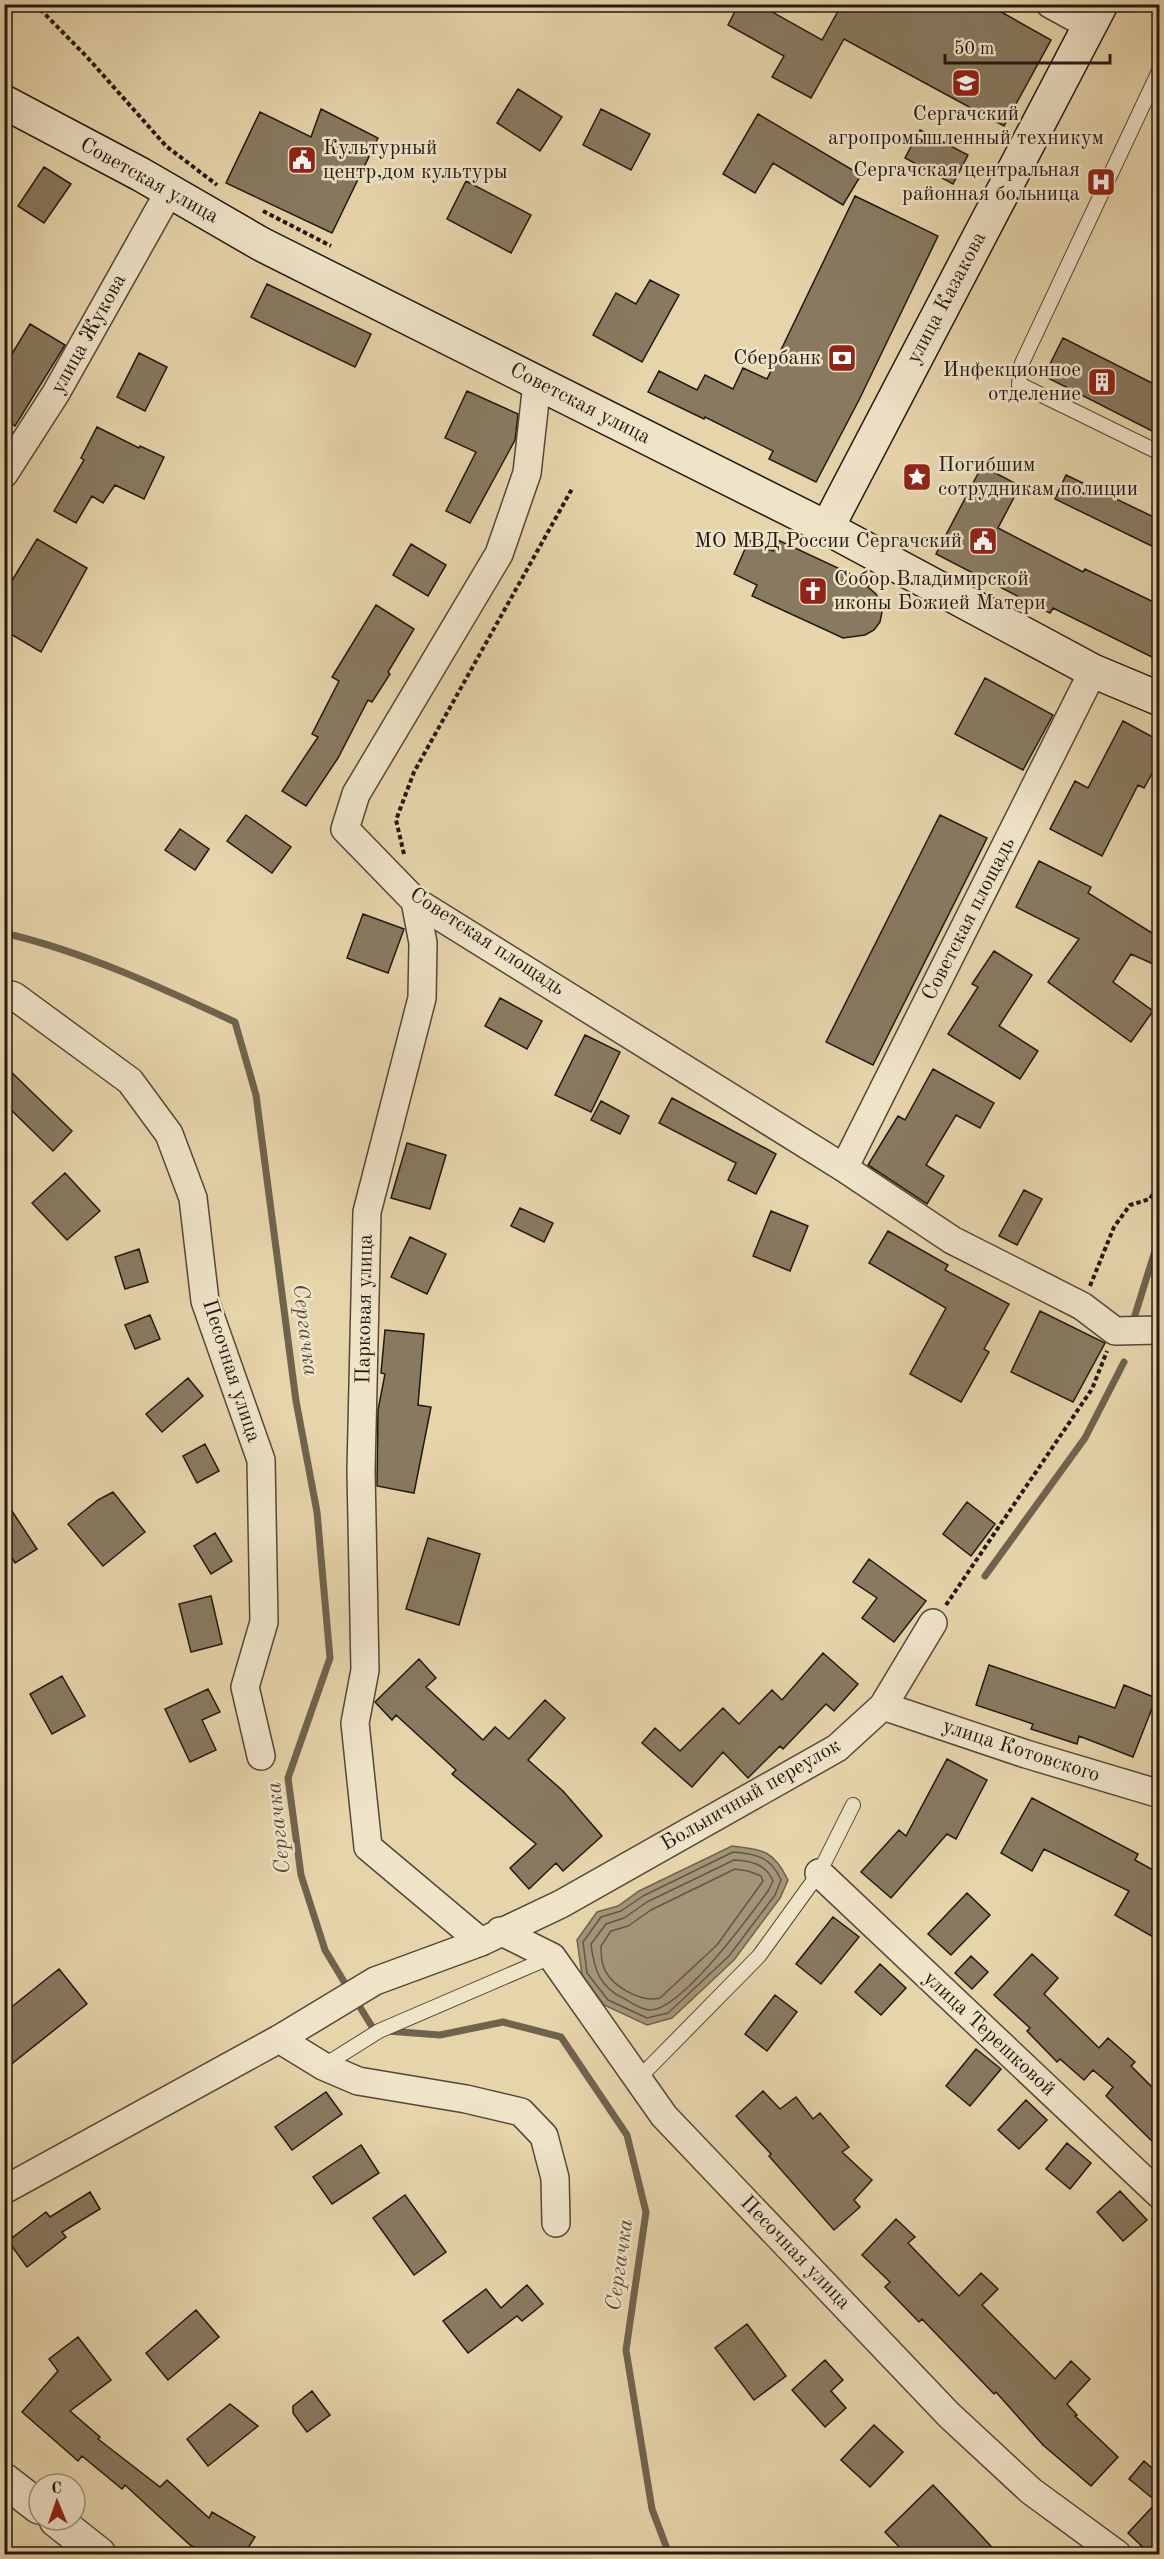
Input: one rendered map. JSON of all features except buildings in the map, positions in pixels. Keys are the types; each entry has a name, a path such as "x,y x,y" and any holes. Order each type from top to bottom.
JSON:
{"main road":[{"name":"улица Казакова","path":"826,528 1096,15"},
{"name":"Советская улица","path":"4,102 261,244 826,528 1094,671 1160,699"},
{"path":"4,2480 27,2498"},
{"path":"71,2532 99,2554"}],"street":[{"path":"1050,4 1096,15"},
{"name":"улица Жукова","path":"4,474 56,393 169,192"},
{"name":"Советская площадь","path":"537,383 527,473 499,554 356,794 345,829 415,901 844,1168 952,1240 1082,1306 1115,1331"},
{"name":"Советская площадь","path":"844,1168 1094,671"},
{"name":"Парковая улица","path":"355,1723 365,1670 361,1471 367,1212 422,998 423,943 415,901"},
{"name":"Песочная улица","path":"4,993 14,996 130,1081 169,1134 193,1198 205,1301 261,1460 264,1622 245,1687 261,1756"},
{"path":"1115,1331 1160,1330"},
{"name":"Больничный переулок","path":"4,2190 279,2039 375,1981 490,1936 561,1904 837,1748 883,1706 933,1623"},
{"name":"улица Котовского","path":"883,1706 1026,1754 1160,1794"},
{"name":"Песочная улица","path":"355,1723 368,1847 490,1936 552,1957 664,2116 949,2415 1031,2491 1117,2554"},
{"name":"улица Терешковой","path":"819,1872 1160,2195"},
{"path":"279,2039 322,2066 358,2081 466,2099 521,2112 544,2136 555,2178 556,2223"}],"lane":[{"path":"1160,69 1022,363 1019,384 1160,453"},
{"path":"638,2079 759,1956 819,1872 853,1804"},
{"path":"322,2066 379,2031 552,1957"}],"path":[{"path":"35,4 87,57 166,146 219,186"},
{"path":"260,209 333,247"},
{"path":"404,855 396,820 414,772 573,487"},
{"path":"1082,1306 1114,1227 1130,1205 1150,1199 1160,1182"},
{"path":"933,1623 1092,1389 1115,1331"}],"water":[{"path":"732,1846 766,1853 783,1870 788,1880 780,1898 734,1960 672,2018 647,2025 604,2005 582,1975 577,1940 597,1912 618,1906 639,1891"}],"waterway":[{"name":"Сергачка","path":"4,933 93,960 235,1022 256,1095 296,1401 317,1512 330,1658 288,1778 301,1875 325,1950 349,1990"},
{"path":"1135,1315 1160,1235"},
{"path":"985,1576 1085,1438 1124,1362"},
{"name":"Сергачка","path":"355,1999 374,2030 440,2035 503,2022 561,2037 627,2135 646,2212 626,2350 652,2509 669,2554"}],"place":[{"name":"Сергачский агропромышленный техникум","path":"966,83"},
{"name":"Культурный центр,дом культуры","path":"302,160"},
{"name":"Сергачская центральная районная больница","path":"1101,182"},
{"name":"Сбербанк","path":"842,358"},
{"name":"Инфекционное отделение","path":"1102,382"},
{"name":"Погибшим сотрудникам полиции","path":"917,477"},
{"name":"МО МВД России Сергачский","path":"983,541"},
{"name":"Собор Владимирской иконы Божией Матери","path":"813,591"}]}
